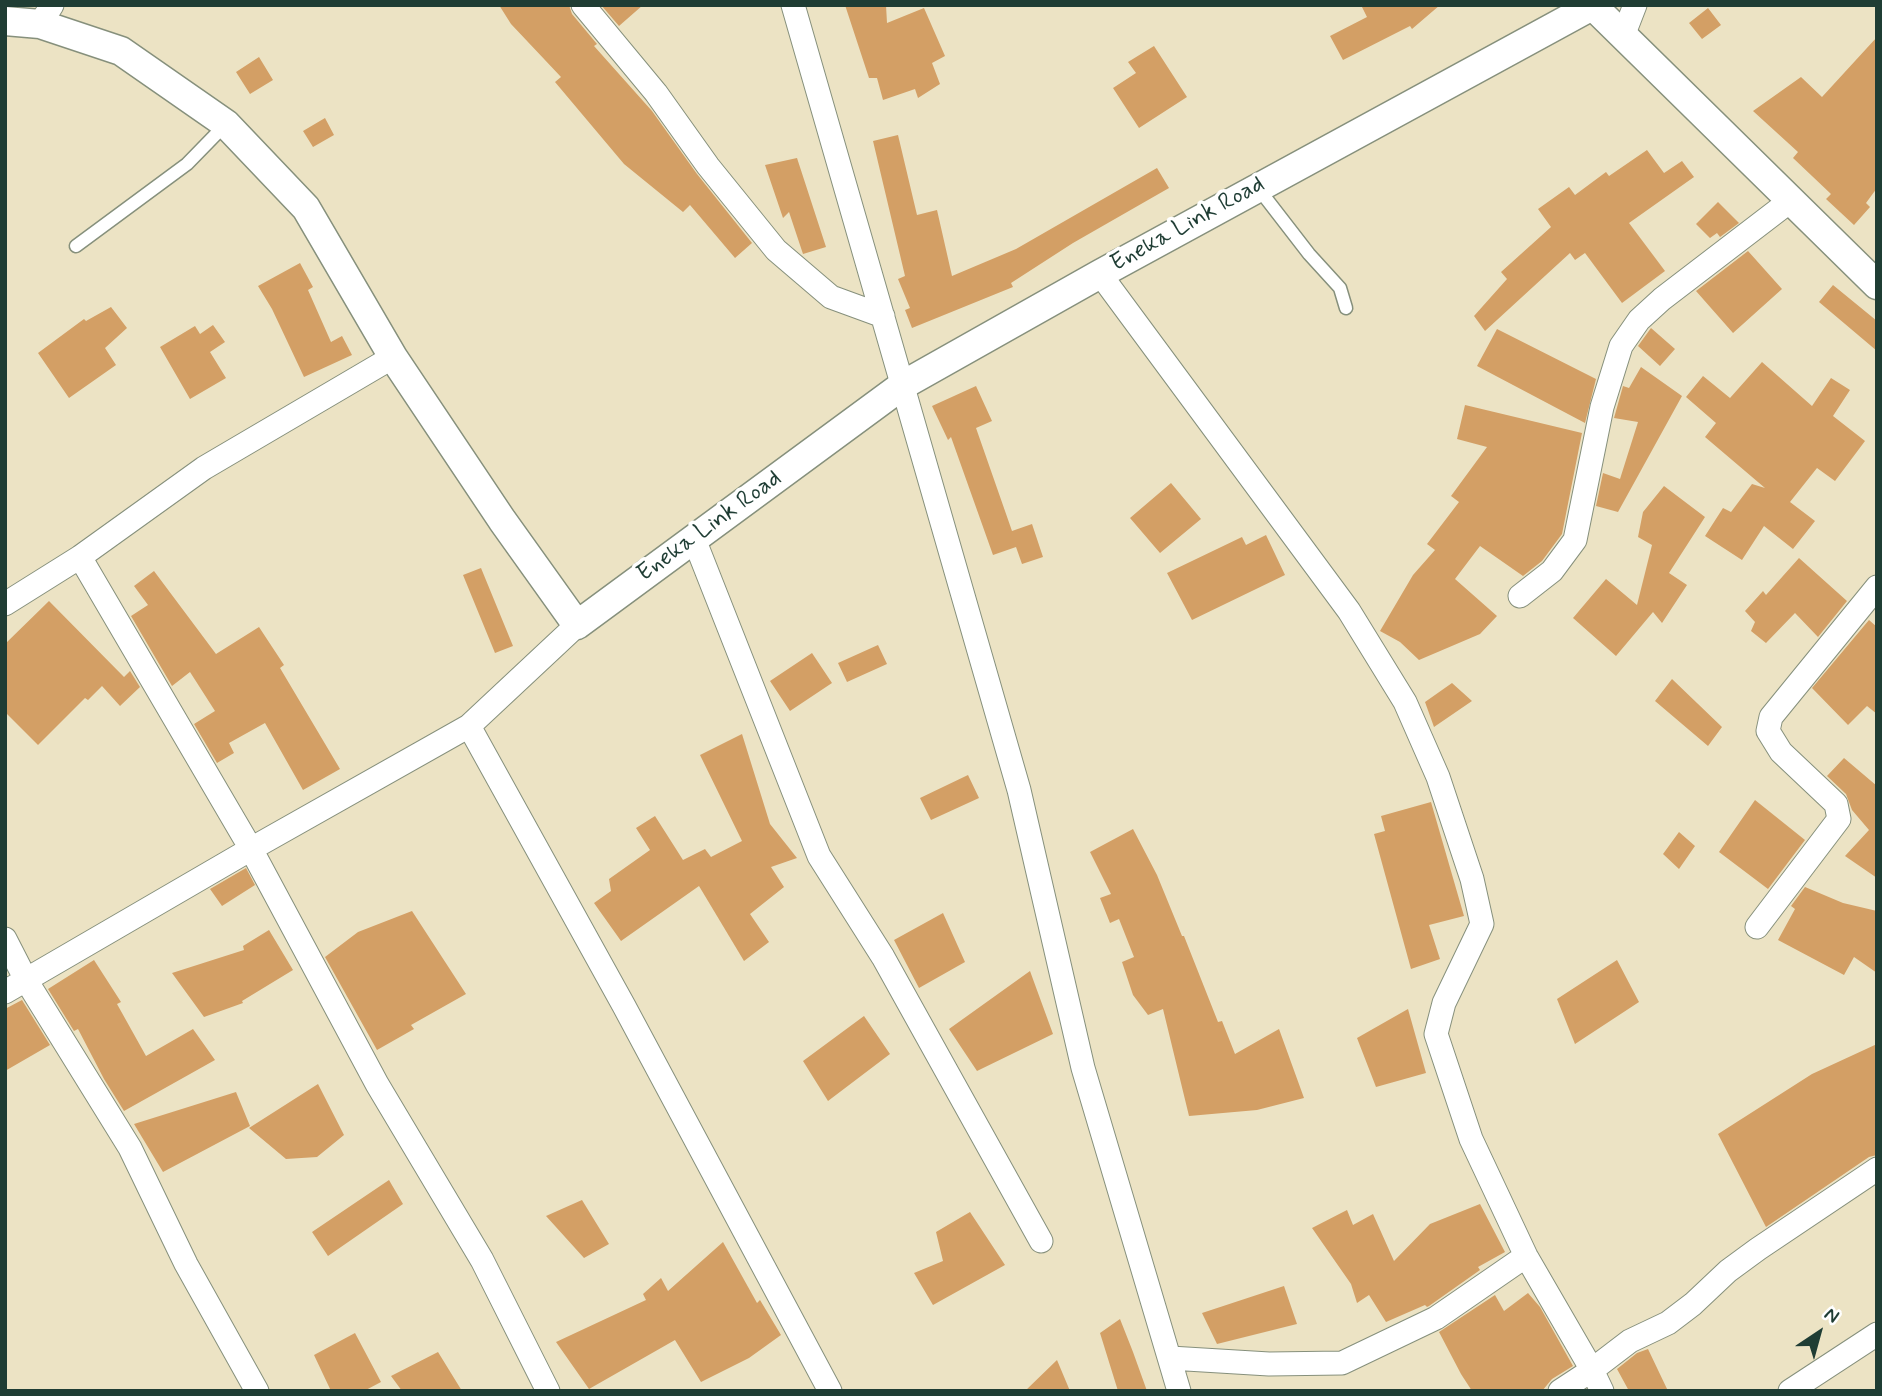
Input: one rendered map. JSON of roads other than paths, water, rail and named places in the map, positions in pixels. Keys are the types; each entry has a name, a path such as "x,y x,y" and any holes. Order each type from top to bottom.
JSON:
{"street":[{"path":"583,5 656,93 708,166 776,250 831,297 883,316"},
{"path":"793,5 1019,790 1083,1068 1179,1391"},
{"path":"1623,36 1635,5"},
{"path":"1592,6 1877,285"},
{"name":"Eneka Link Road","path":"577,625 903,385 1258,187 1592,6"},
{"path":"5,21 46,15 121,51 226,124 306,208 393,357 502,520 577,625 469,726 5,992"},
{"path":"1520,596 1552,571 1575,540 1602,407 1621,346 1639,320 1662,299 1790,201"},
{"path":"1100,274 1349,611 1405,702 1438,777 1472,879 1482,924 1444,1003 1436,1034 1471,1139 1526,1256 1597,1380"},
{"path":"5,604 80,557 204,468 393,357"},
{"path":"694,539 819,856 883,957 1041,1241"},
{"path":"80,557 251,849 377,1084 482,1260 548,1391"},
{"path":"1757,927 1839,819 1836,804 1782,752 1768,731 1772,718 1877,587"},
{"path":"469,726 624,1006 830,1391"},
{"path":"5,939 26,980 130,1148 186,1264 257,1391"},
{"path":"1560,1391 1597,1380 1630,1341 1668,1323 1728,1271 1877,1169"},
{"path":"1170,1358 1269,1364 1342,1363 1436,1318 1526,1256"},
{"path":"1790,1391 1877,1334"}],"lane":[{"path":"76,246 187,164 226,124"},
{"path":"1258,187 1309,254 1340,288 1346,308"}]}
